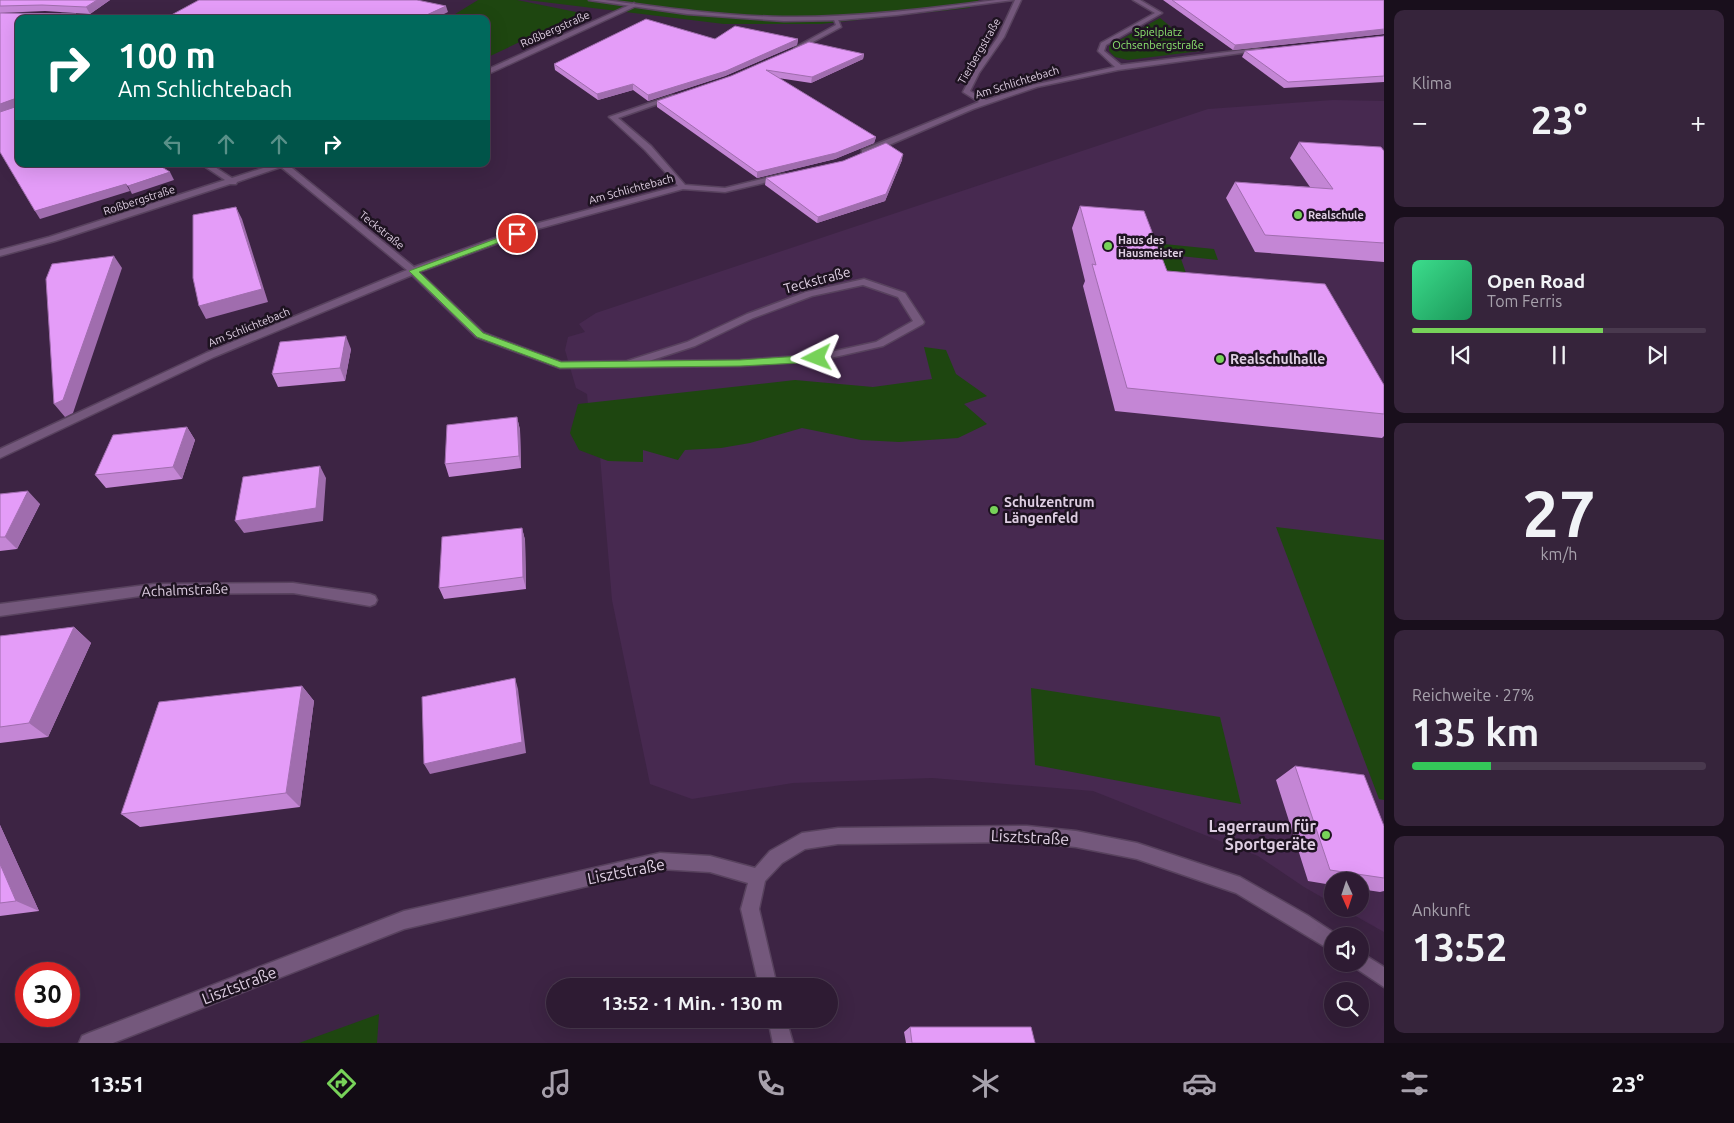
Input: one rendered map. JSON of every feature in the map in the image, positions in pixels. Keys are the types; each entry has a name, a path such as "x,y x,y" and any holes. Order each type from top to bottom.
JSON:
{"street":[{"path":"592,0 727,16 783,19 898,14 1010,0"},
{"name":"Tierbergstraße","path":"985,102 966,92 976,73 1001,36 1018,0"},
{"path":"1119,67 1101,51 1103,44 1159,13 1136,0"},
{"name":"Roßbergstraße","path":"490,71 634,6"},
{"path":"790,53 839,26 835,18"},
{"name":"Am Schlichtebach","path":"856,156 985,102 1035,86 1119,67 1269,49"},
{"path":"683,187 648,148 613,117 684,94"},
{"path":"210,167 233,182"},
{"name":"Roßbergstraße","path":"0,253 52,239 233,182 274,167"},
{"name":"Teckstraße","path":"286,167 413,271 480,335 560,365 740,363 817,358 880,344 919,322 902,295 864,282 809,294 750,316 691,344 631,363"},
{"name":"Am Schlichtebach","path":"0,454 210,355 413,271 534,227 683,187 725,190 792,174"},
{"name":"Achalmstraße","path":"0,610 154,589 293,588 370,600"},
{"name":"Lisztstraße","path":"89,1043 404,920 660,861 710,864 758,877 776,857 802,841 838,836 1027,834 1076,839 1137,851 1240,886 1302,921 1324,936"},
{"path":"758,877 750,909 766,978"},
{"path":"1369,967 1384,978"},
{"path":"780,1028 784,1043"}],"shaded area":[{"name":"Schulzentrum Längenfeld","path":"1333,100 1384,101 1384,932 1359,918 1369,918 1369,872 1324,872 1324,898 1258,856 1093,791 932,778 793,783 692,799 650,784 612,600 597,420 588,405 587,394 576,388 565,350 568,337 585,332 579,324 596,313 1208,109"}],"green space":[{"path":"478,0 517,0 581,13 490,56 490,15 454,15"},
{"path":"527,0 979,0 969,8 821,24 724,24"},
{"name":"Spielplatz Ochsenbergstraße","path":"1160,18 1200,51 1128,60 1115,57 1109,51 1109,46"},
{"path":"1144,242 1214,249 1218,260 1180,256 1188,279 1152,268"},
{"path":"924,347 946,350 956,374 987,396 964,404 987,424 958,438 899,442 861,440 802,428 750,443 721,448 685,450 678,460 643,450 643,462 608,461 579,450 570,433 578,404 795,380 873,387 932,379"},
{"path":"1276,527 1384,540 1384,800 1379,799"},
{"path":"1031,688 1220,717 1241,804 1035,765"},
{"path":"379,1014 377,1043 299,1043"}],"building":[{"path":"0,0 97,0 86,7 0,6"},
{"path":"199,0 417,0 446,6 427,15 171,15"},
{"path":"1172,0 1384,0 1384,29 1235,45"},
{"path":"0,13 76,14 15,15 15,100 0,104"},
{"path":"646,19 715,39 735,26 798,39 726,71 648,95 633,84 597,94 554,64"},
{"path":"1384,36 1384,76 1288,82 1245,51"},
{"path":"809,42 864,54 812,77 766,70 876,137 836,153 757,172 657,101 731,76"},
{"path":"15,107 15,167 162,167 170,172 128,186 126,184 35,211 0,152 0,112"},
{"path":"1299,142 1381,147 1384,151 1384,243 1265,235 1235,182 1333,189"},
{"path":"886,143 903,154 886,194 818,217 766,178 843,161"},
{"name":"Realschulhalle","path":"1080,206 1144,211 1167,271 1325,284 1384,385 1384,414 1127,388 1092,264 1096,265"},
{"path":"236,207 262,289 199,306 193,278 193,215"},
{"path":"114,256 63,400 54,404 46,279 52,264"},
{"path":"346,336 340,368 272,374 280,342"},
{"path":"517,417 519,456 445,464 447,425"},
{"path":"187,427 173,467 95,475 113,435"},
{"path":"320,466 316,508 235,521 243,477"},
{"path":"28,491 5,537 0,537 0,494"},
{"path":"522,528 523,577 439,588 442,537"},
{"path":"74,627 29,723 0,727 0,636"},
{"path":"515,678 522,742 424,764 422,697"},
{"path":"302,686 286,793 121,814 159,702"},
{"path":"1295,766 1364,775 1384,826 1384,878 1369,876 1369,872 1330,870"},
{"path":"0,864 16,901 0,903"},
{"path":"910,1027 1031,1027 1035,1043 912,1043"}],"place":[{"name":"Realschule","path":"1298,215"},
{"name":"Haus des Hausmeister","path":"1108,246"},
{"name":"Realschulhalle","path":"1220,359"},
{"name":"Schulzentrum Längenfeld","path":"994,510"},
{"name":"Lagerraum für Sportgeräte","path":"1326,835"}],"route":[{"path":"517,234 413,271 480,335 560,365 740,363 817,358"}]}
